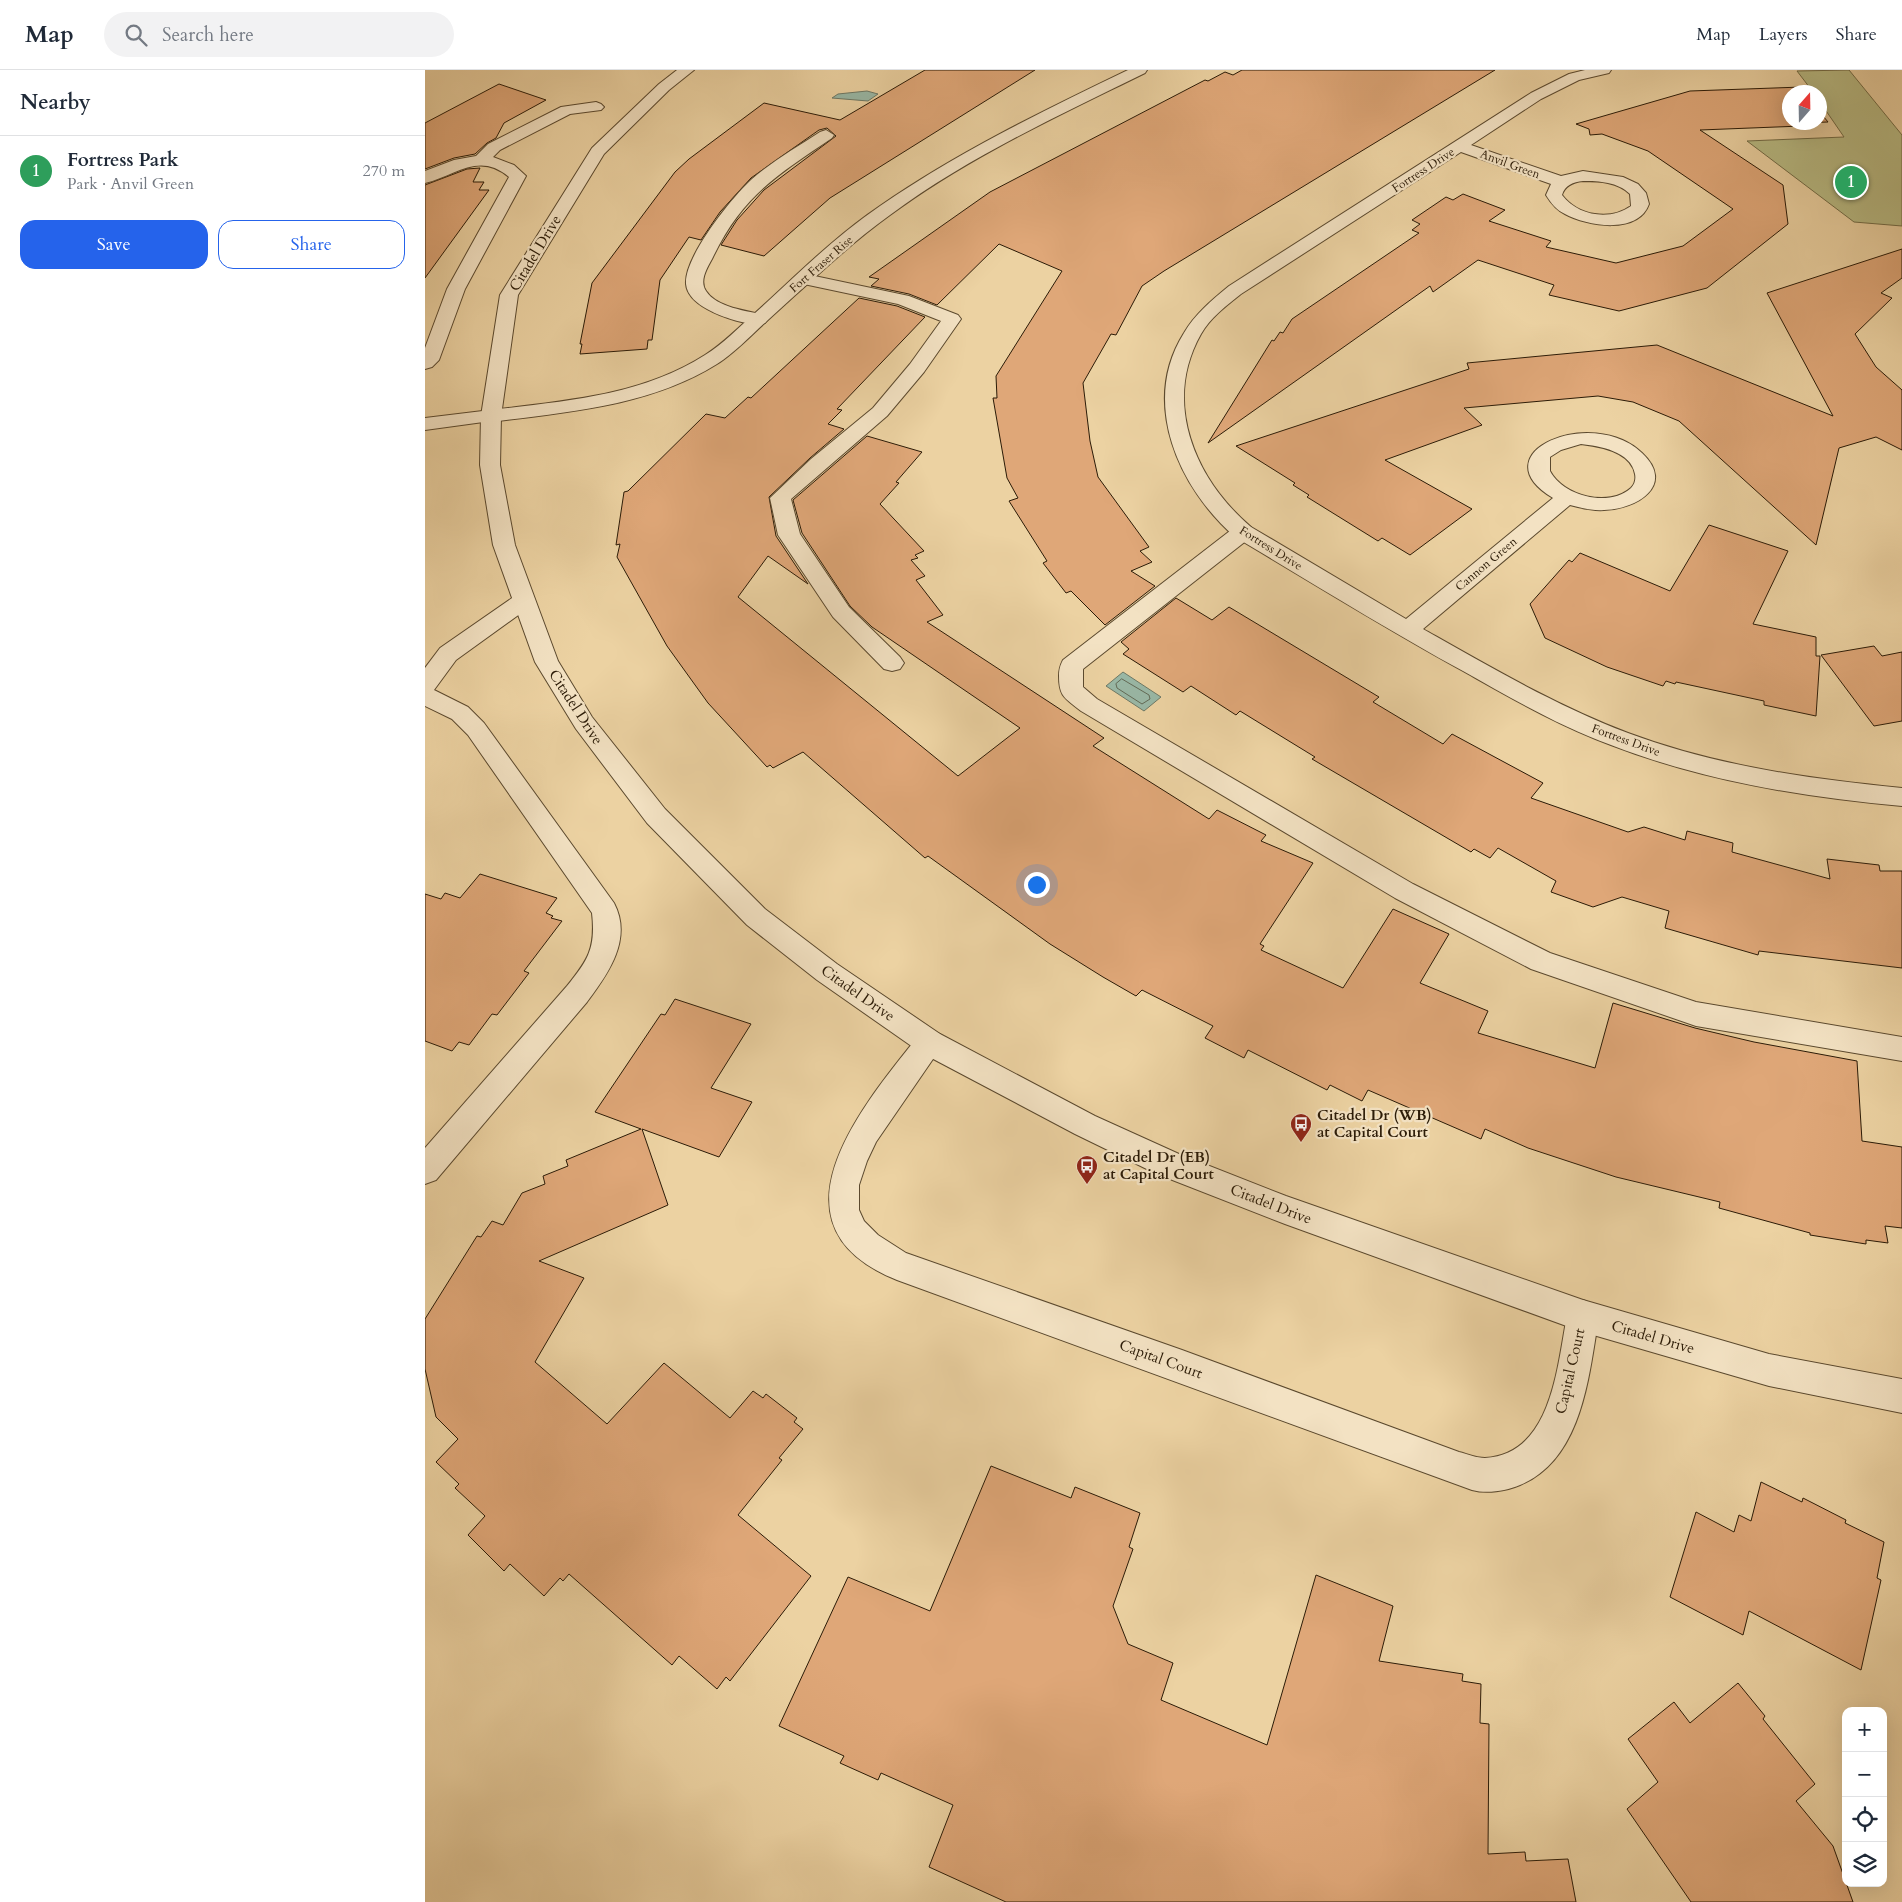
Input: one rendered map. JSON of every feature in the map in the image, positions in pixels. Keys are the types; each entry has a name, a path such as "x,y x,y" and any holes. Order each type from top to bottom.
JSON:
{"street":[{"name":"Citadel Drive","path":"687,70 664,87 598,151 509,295 491,416 491,465 494,498 504,545 547,662 584,723 656,816 756,917 827,972 930,1043 1019,1093 1169,1164 1285,1210 1583,1316 1769,1370 1902,1396"},
{"name":"Fort Fraser Rise","path":"425,424 608,399 665,382 710,360 882,212 939,174 1030,124 1140,70"},
{"name":"Fortress Drive","path":"1604,70 1557,84 1235,290 1203,319 1191,335 1183,352 1175,384 1174,407 1190,468 1205,492 1221,512 1243,532 1407,630 1546,706 1641,747 1758,779 1805,788 1902,796"},
{"path":"481,160 494,147 566,110 596,107"},
{"path":"759,318 714,306 699,296 694,284 695,276 717,232 740,200 757,183 825,135"},
{"name":"Anvil Green","path":"1460,146 1561,182 1583,176 1611,178 1634,189 1640,196 1641,203 1637,210 1629,215 1611,219 1590,218 1576,214 1557,202 1554,195 1555,188 1561,182"},
{"path":"425,178 442,167 481,160 510,167 518,176 456,289 430,360 425,363"},
{"path":"805,279 903,300 952,319 917,368 881,412 818,463 780,498 789,535 836,604 891,663"},
{"path":"1581,438 1613,443 1628,450 1639,460 1645,472 1645,483 1638,492 1626,500 1610,503 1591,503 1566,498 1546,483 1539,472 1538,462 1542,453 1552,445 1565,440 1581,438"},
{"name":"Cannon Green","path":"1407,630 1566,498"},
{"path":"1243,532 1071,666 1071,690 1089,705 1404,891 1541,961 1696,1014 1887,1048 1902,1049"},
{"path":"425,686 448,654 523,601"},
{"path":"425,696 460,713 476,730 605,911 609,934 601,963 425,1170"},
{"name":"Capital Court","path":"930,1043 884,1104 859,1143 844,1186 843,1209 851,1230 874,1250 897,1265 1182,1366 1459,1469 1483,1476 1511,1473 1533,1461 1551,1438 1562,1412 1583,1316"}],"green space":[{"path":"1849,70 1902,135 1902,226 1854,222 1747,141 1844,137 1827,112 1827,85 1808,85 1797,71"}],"water":[{"path":"867,91 878,94 868,101 832,98 838,94"},
{"path":"1123,672 1161,697 1144,711 1106,686"}],"building":[{"path":"925,70 1035,70 830,198 764,256 721,245 737,220 764,190 836,136 827,128 819,130 751,178 720,212 701,240 689,237 660,280 652,340 648,340 647,349 580,354 582,344 580,344 592,283 675,172 689,159 764,103 840,120"},
{"path":"1242,70 1495,70 1142,286 1116,335 1111,334 1083,383 1090,441 1098,477 1149,547 1140,551 1152,562 1131,571 1155,586 1105,625 1071,591 1066,593 1043,563 1047,561 1009,501 1018,498 1007,478 993,398 997,398 996,376 1062,271 999,244 937,305 909,294 871,286 879,279 869,277 990,192 1205,80 1208,81 1225,72 1233,75"},
{"path":"499,84 546,100 504,123 496,138 475,154 454,158 425,169 425,123"},
{"path":"1782,88 1782,127 1700,130 1783,185 1788,224 1707,288 1619,311 1549,295 1554,285 1478,260 1433,292 1430,286 1208,443 1272,340 1274,341 1280,332 1283,333 1292,319 1419,233 1412,230 1420,224 1412,220 1446,197 1453,200 1463,194 1505,210 1489,221 1551,241 1546,247 1616,263 1683,246 1733,209 1648,151 1602,134 1590,135 1589,129 1576,124 1690,91"},
{"path":"480,168 473,182 484,182 479,190 489,190 425,278 425,185 467,169"},
{"path":"1902,249 1902,278 1881,293 1892,298 1855,334 1876,367 1902,390 1902,450 1876,437 1839,448 1816,545 1679,421 1633,402 1598,396 1464,408 1482,425 1385,460 1472,509 1410,555 1382,538 1378,541 1307,497 1309,495 1293,485 1295,483 1236,446 1469,369 1467,363 1657,345 1833,416 1767,293"},
{"path":"859,298 897,306 925,317 837,409 842,410 828,424 844,429 769,497 776,536 808,584 768,556 738,597 958,776 1020,728 872,627 850,606 802,533 793,500 867,436 922,452 896,482 899,483 880,504 924,551 915,555 918,558 911,560 925,576 916,580 943,615 927,622 1104,738 1093,746 1209,819 1217,810 1266,835 1261,841 1313,863 1260,944 1264,946 1261,950 1343,988 1393,909 1449,934 1420,983 1488,1011 1478,1033 1595,1068 1613,1003 1695,1028 1754,1042 1857,1061 1862,1141 1902,1147 1902,1228 1885,1226 1888,1243 1866,1240 1866,1244 1810,1235 1810,1233 1719,1208 1720,1202 1616,1177 1528,1148 1485,1129 1481,1139 1368,1090 1362,1101 1330,1085 1327,1090 1248,1050 1244,1058 1205,1038 1213,1026 1142,990 1136,996 1103,977 1050,944 928,856 925,858 803,752 773,768 770,765 767,767 708,703 667,646 617,557 620,544 616,545 624,492 628,491 706,414 725,418 748,397 751,398"},
{"path":"1709,525 1788,551 1753,624 1816,637 1816,656 1820,656 1816,716 1764,705 1764,701 1676,682 1675,684 1666,681 1663,686 1607,667 1545,638 1530,604 1569,560 1572,562 1580,553 1670,591"},
{"path":"1176,598 1212,620 1229,607 1379,697 1373,702 1443,744 1452,734 1543,783 1531,798 1628,832 1644,827 1685,840 1687,831 1733,843 1732,852 1830,879 1827,859 1879,865 1880,871 1902,871 1902,968 1759,951 1758,955 1665,928 1669,911 1622,897 1593,907 1551,892 1556,881 1498,848 1490,858 1474,849 1471,852 1312,759 1315,757 1240,711 1236,715 1191,686 1183,692 1123,654 1129,649 1121,642"},
{"path":"1874,646 1882,656 1902,652 1902,721 1874,726 1821,655"},
{"path":"480,874 557,898 546,913 553,916 551,918 562,921 524,971 529,973 497,1015 492,1014 469,1045 459,1042 452,1051 425,1041 425,894 441,899 445,893 460,898"},
{"path":"675,999 751,1024 711,1088 752,1102 719,1157 642,1129 668,1205 539,1261 584,1278 535,1362 607,1424 664,1363 730,1418 753,1391 763,1398 766,1394 797,1418 794,1422 803,1429 779,1458 782,1460 738,1515 811,1576 730,1681 726,1677 717,1689 679,1656 672,1665 569,1574 563,1581 560,1578 544,1596 510,1564 504,1571 468,1535 485,1516 455,1488 459,1484 436,1462 458,1439 436,1417 425,1369 425,1319 477,1236 481,1237 492,1221 503,1225 522,1193 545,1184 543,1176 568,1166 566,1160 641,1129 595,1112 661,1014 665,1015"},
{"path":"991,1466 1071,1498 1075,1487 1140,1513 1129,1547 1133,1549 1113,1606 1128,1644 1173,1663 1161,1700 1267,1745 1316,1575 1393,1606 1379,1661 1463,1674 1462,1681 1481,1684 1480,1723 1489,1724 1488,1854 1525,1852 1526,1861 1568,1859 1576,1902 1006,1902 929,1867 953,1805 881,1773 878,1780 840,1763 844,1756 779,1726 848,1577 930,1611"},
{"path":"1761,1482 1802,1502 1803,1498 1846,1520 1845,1523 1884,1542 1877,1578 1881,1580 1861,1670 1749,1611 1743,1635 1670,1597 1696,1512 1734,1532 1739,1515 1751,1521"},
{"path":"1738,1683 1765,1716 1763,1719 1815,1784 1796,1801 1833,1846 1842,1871 1842,1887 1848,1887 1853,1902 1691,1902 1627,1809 1658,1782 1628,1739 1674,1702 1690,1723"}],"place":[{"name":"Fortress Park","path":"1851,182"},
{"name":"Citadel Dr (WB) at Capital Court","path":"1301,1143"},
{"name":"Citadel Dr (EB) at Capital Court","path":"1087,1185"}]}
